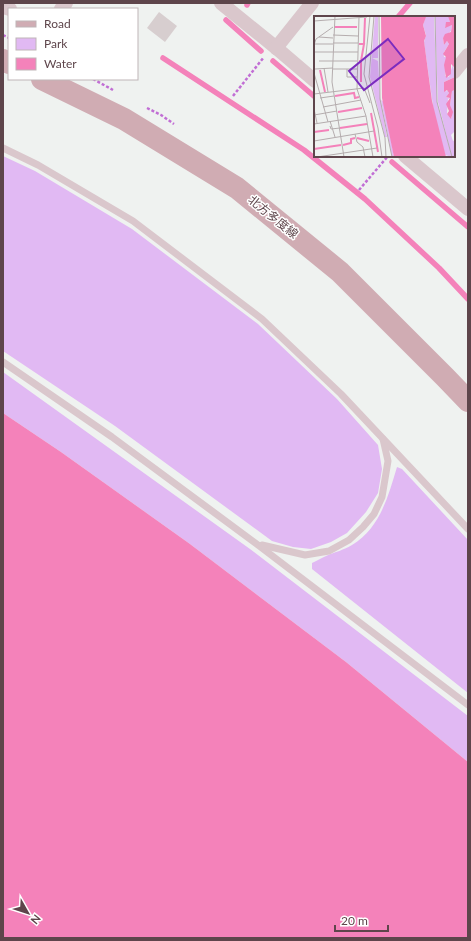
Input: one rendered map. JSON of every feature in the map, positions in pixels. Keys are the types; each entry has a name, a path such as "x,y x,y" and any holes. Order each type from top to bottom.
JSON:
{"main road":[{"name":"北方多度線","path":"44,80 124,119 237,188 340,272 468,401"}],"street":[{"path":"221,3 314,79"},
{"path":"275,47 312,3"},
{"path":"455,71 468,55"},
{"path":"406,157 468,209"}],"lane":[{"path":"3,148 38,165 133,221 256,314 341,394 468,529"},
{"path":"3,362 112,437 258,544 468,705"},
{"path":"258,544 304,555 329,551 348,540 363,527 374,514 382,497 388,460 383,439"}],"path":[{"path":"233,96 275,47"},
{"path":"359,190 387,157"}],"green space":[{"path":"3,156 35,171 132,229 258,324 337,399 378,445 382,469 378,493 366,512 347,533 331,542 311,549 293,547 272,541 115,426 3,351"},
{"path":"3,372 250,549 468,716 468,762 346,662 190,544 61,452 3,413"},
{"path":"397,467 402,469 468,540 468,693 312,569 312,563 352,545 370,530 382,511"}],"water":[{"path":"3,413 61,452 190,544 346,662 468,762 468,938 3,938"}],"building":[{"path":"159,12 177,26 165,42 147,28"}],"waterway":[{"path":"399,16 410,3"},
{"path":"226,20 261,51"},
{"path":"163,58 304,150 365,199 439,268 468,299"},
{"path":"273,61 314,96"},
{"path":"392,162 468,227"}]}
